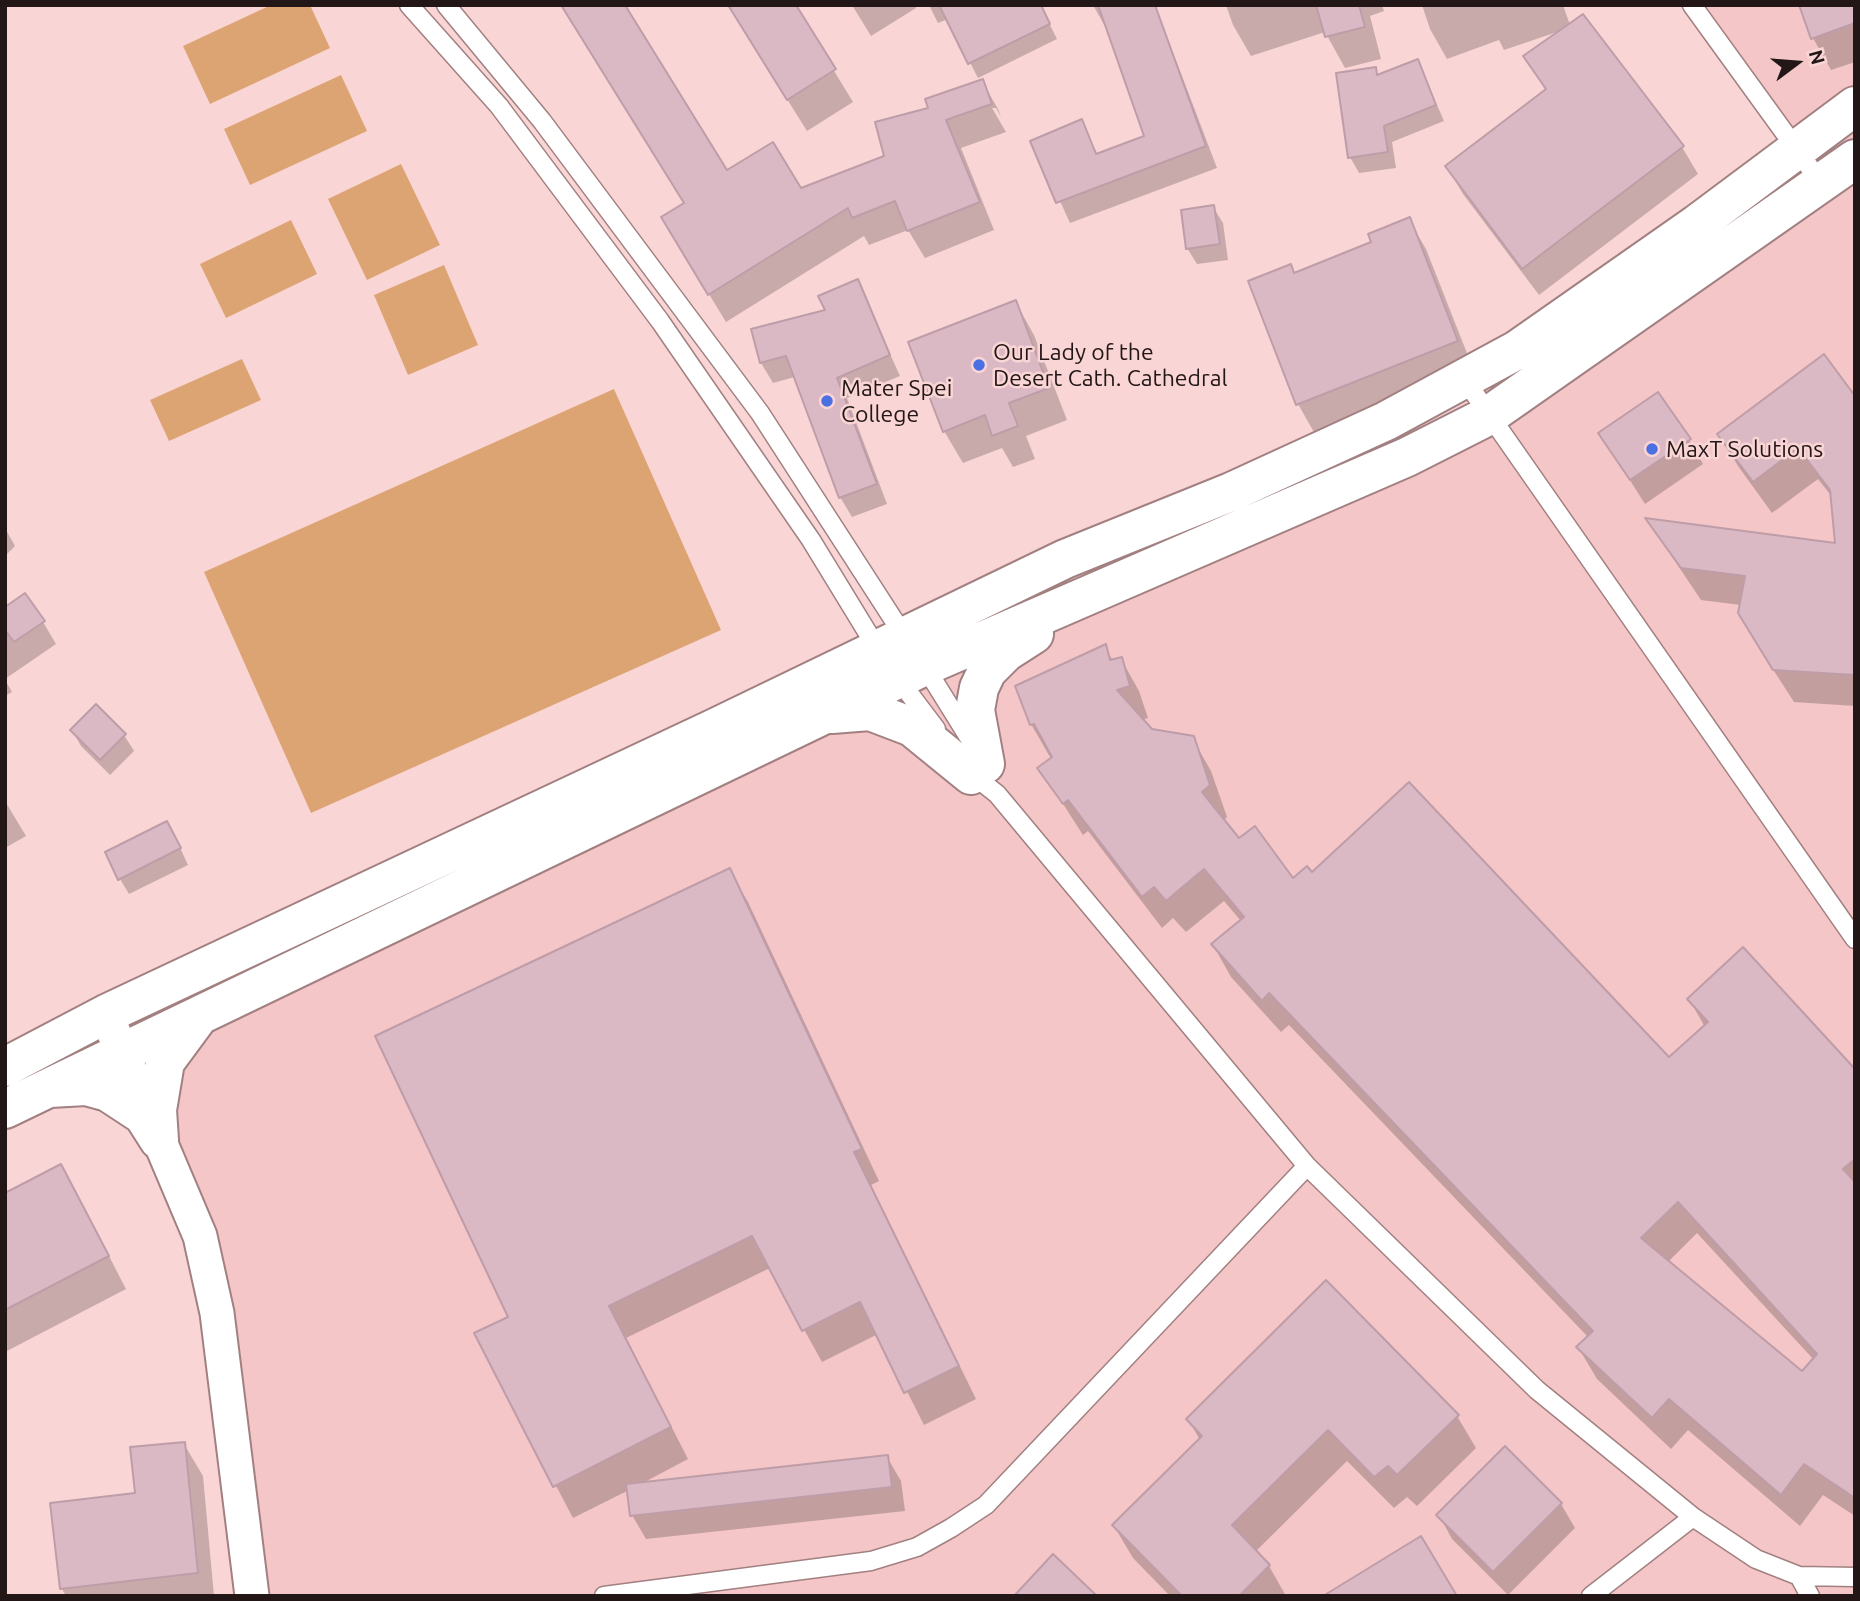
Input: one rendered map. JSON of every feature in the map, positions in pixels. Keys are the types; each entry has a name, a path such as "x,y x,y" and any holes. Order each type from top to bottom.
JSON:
{"main road":[{"path":"5,1109 828,714 900,657 1065,559 1231,492 1386,421 1465,380 1517,349 1697,225 1855,106"},
{"path":"5,1068 106,1014 713,729 900,657 1077,598 1407,457 1488,416 1855,159"},
{"path":"1065,559 1077,598"},
{"path":"984,778 975,710 987,671 1006,652 1051,623 1077,598"},
{"path":"828,714 870,712 912,727 984,778"},
{"path":"159,1140 157,1110 165,1062 200,1016"},
{"path":"47,1088 86,1086 108,1092 143,1115 159,1140"}],"street":[{"path":"106,1014 124,1051 200,1236 217,1313 252,1596"}],"lane":[{"path":"409,5 499,106 660,321 811,540 900,657 984,778"},
{"path":"446,5 542,121 760,414 900,657 984,778 1307,1166 1536,1390 1693,1517 1756,1559 1799,1576 1855,1577"},
{"path":"1692,5 1821,183"},
{"path":"1465,380 1855,939"},
{"path":"604,1596 871,1560 917,1548 951,1528 986,1506 1307,1166"},
{"path":"1591,1596 1693,1517"},
{"path":"1799,1576 1810,1596"}],"shaded area":[{"path":"271,5 310,5 330,48 210,104 183,46"},
{"path":"1692,5 1855,5 1855,1596 252,1596 217,1313 124,1051 1407,457 1821,183"},
{"path":"341,75 367,131 250,185 224,129"},
{"path":"401,164 440,245 367,280 328,199"},
{"path":"291,220 317,274 226,318 200,264"},
{"path":"444,265 478,345 408,375 374,295"},
{"path":"242,359 261,400 169,441 150,400"},
{"path":"614,389 721,630 311,813 204,572"}],"building":[{"path":"561,5 625,5 727,170 773,142 801,188 884,156 875,122 928,108 925,99 983,79 992,104 946,120 980,202 907,231 895,201 852,218 848,208 708,295 661,217 684,203"},
{"path":"728,5 796,5 836,69 787,100"},
{"path":"939,5 1041,5 1050,24 968,64"},
{"path":"1098,5 1155,5 1206,146 1056,203 1030,141 1082,119 1096,154 1144,136"},
{"path":"1316,5 1359,5 1365,27 1325,37"},
{"path":"1799,5 1855,5 1855,23 1811,39"},
{"path":"1583,14 1684,146 1522,269 1445,166 1546,89 1523,56"},
{"path":"1418,59 1436,105 1384,126 1388,152 1348,158 1336,73 1376,67 1377,75"},
{"path":"1214,205 1220,244 1186,249 1181,210"},
{"path":"1410,217 1458,341 1296,405 1248,281 1291,264 1294,273 1371,242 1368,234"},
{"path":"858,279 890,355 837,378 877,484 839,498 786,356 760,363 751,329 825,310 818,296"},
{"name":"Our Lady of the Desert Cath. Cathedral","path":"1016,300 1049,388 1009,403 1018,426 992,436 985,415 943,432 908,342"},
{"path":"1824,354 1855,396 1855,675 1773,670 1738,613 1745,576 1681,568 1645,518 1835,543 1830,490 1798,448 1753,482 1717,434"},
{"path":"1658,392 1691,439 1630,480 1598,433"},
{"path":"25,593 45,621 14,642 5,630 5,607"},
{"path":"1106,644 1110,660 1122,657 1130,686 1117,690 1152,729 1194,736 1210,785 1202,792 1239,838 1255,826 1293,878 1307,866 1312,872 1409,782 1669,1057 1708,1022 1687,999 1743,947 1855,1069 1855,1159 1843,1169 1855,1182 1855,1498 1804,1464 1781,1495 1669,1399 1652,1418 1576,1347 1593,1331 1269,993 1262,1001 1211,944 1244,917 1204,869 1166,901 1154,887 1142,897 1068,800 1063,804 1037,768 1052,757 1034,724 1030,725 1015,686","holes":["1678,1202 1817,1354 1802,1371 1641,1238"]},
{"path":"96,704 126,734 100,760 70,730"},
{"path":"167,821 181,848 118,880 105,852"},
{"path":"730,868 862,1149 854,1152 959,1366 904,1393 860,1302 802,1331 752,1236 609,1306 671,1427 553,1487 474,1333 508,1317 375,1036"},
{"path":"61,1164 109,1256 5,1310 5,1193"},
{"path":"1326,1280 1459,1415 1397,1475 1388,1466 1374,1477 1328,1430 1232,1525 1270,1565 1239,1596 1182,1596 1112,1525 1202,1436 1186,1419"},
{"path":"185,1442 198,1573 60,1589 50,1503 135,1493 130,1447"},
{"path":"1505,1446 1562,1503 1493,1572 1436,1515"},
{"path":"888,1455 892,1487 630,1516 626,1484"},
{"path":"1421,1536 1457,1596 1323,1596"},
{"path":"1053,1554 1097,1596 1014,1596"}],"place":[{"name":"Our Lady of the Desert Cath. Cathedral","path":"979,365"},
{"name":"Mater Spei College","path":"827,401"},
{"name":"MaxT Solutions","path":"1652,449"}]}
